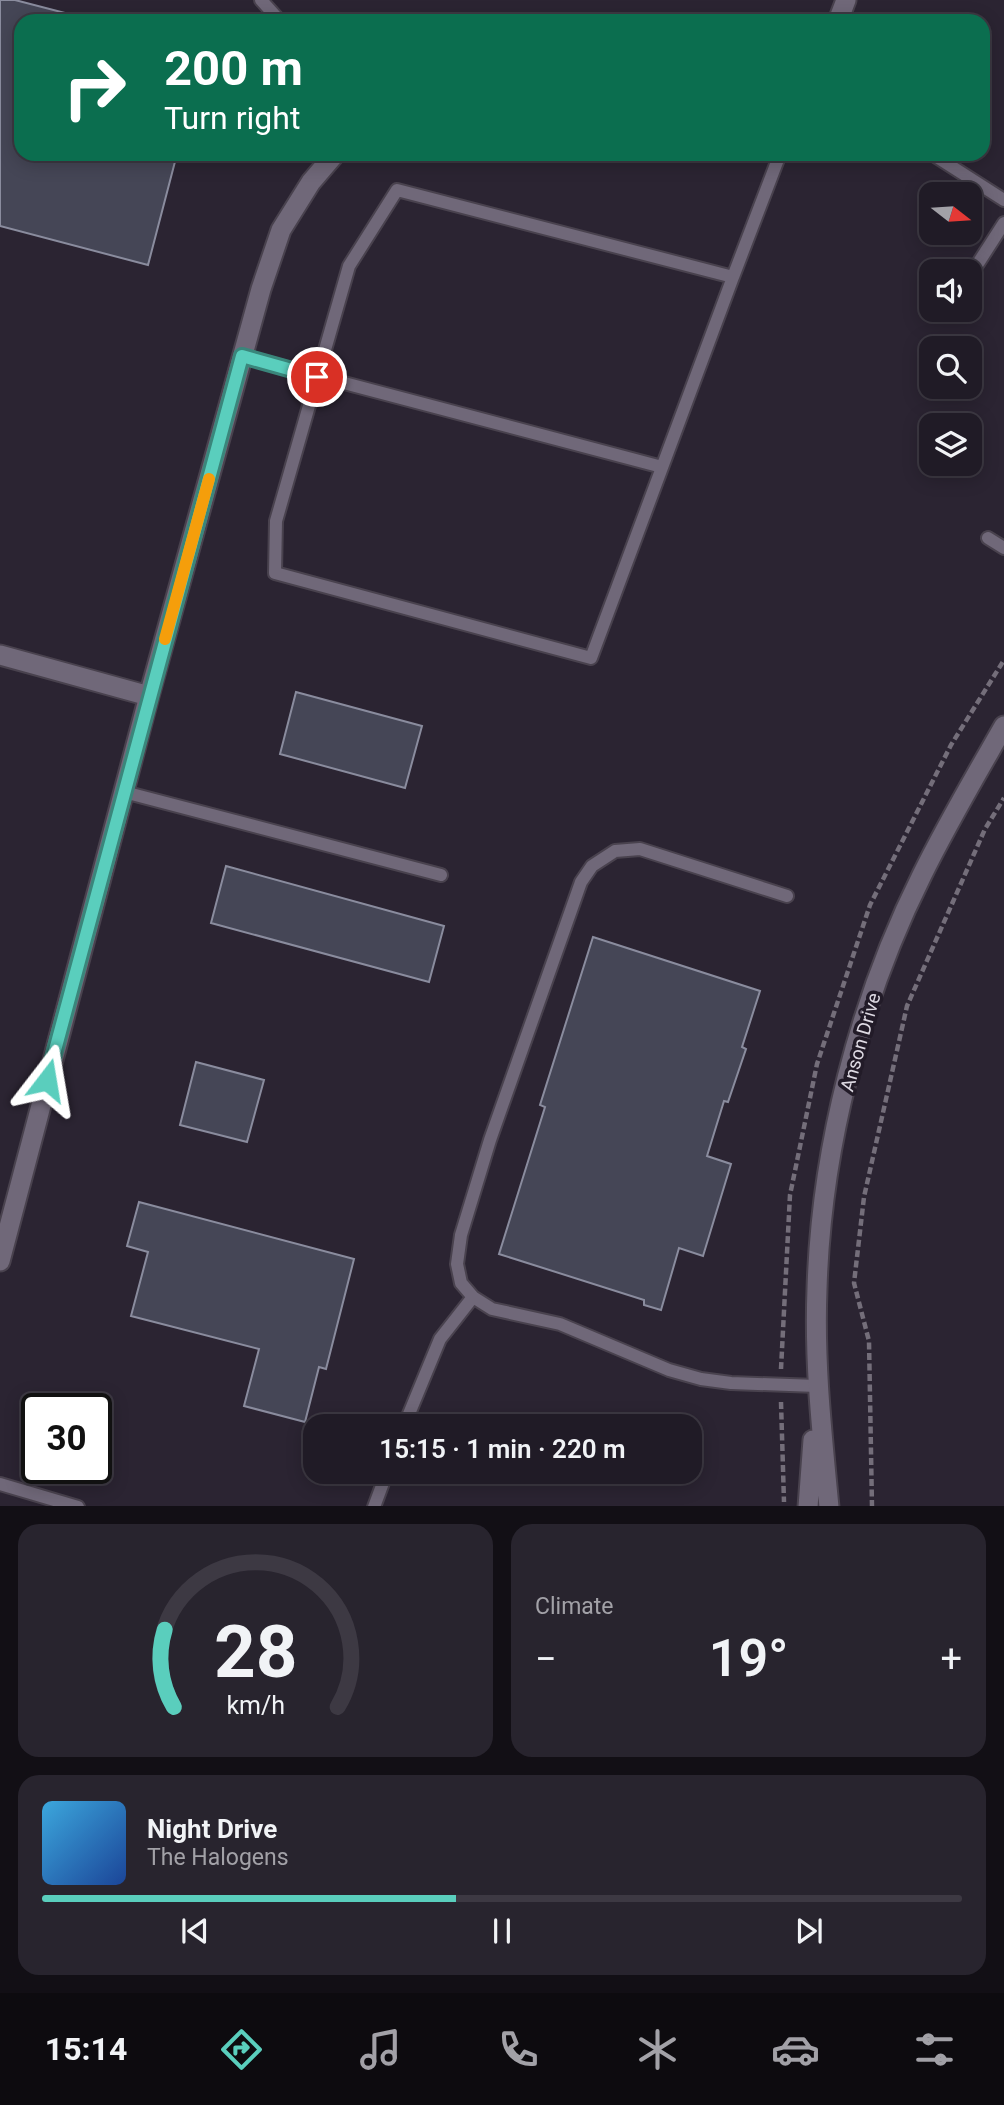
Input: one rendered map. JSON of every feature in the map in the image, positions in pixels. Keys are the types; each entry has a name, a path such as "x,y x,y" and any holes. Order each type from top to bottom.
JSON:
{"street":[{"path":"0,1261 149,695 242,356 281,230 311,182 329,161"},
{"path":"0,655 149,695"},
{"name":"Anson Drive","path":"808,1506 817,1386 817,1286 824,1205 857,1044 877,982 921,876 1004,726"},
{"name":"Anson Drive","path":"817,1386 829,1506"}],"lane":[{"path":"733,277 397,190 349,266 276,521 275,573 591,658 777,161"},
{"path":"943,161 1004,200"},
{"path":"980,259 1004,223"},
{"path":"242,356 663,467"},
{"path":"988,538 1004,548"},
{"path":"124,792 441,875"},
{"path":"787,896 640,849 615,851 592,866 581,882 555,949 490,1140 461,1236 457,1264 461,1283 473,1297 492,1308 560,1324 669,1370 701,1379 769,1386 817,1386"},
{"path":"409,1414 440,1339 473,1297"},
{"path":"0,1483 75,1506"},
{"path":"374,1506 383,1484"}],"path":[{"path":"872,1506 869,1341 854,1283 864,1197 907,1006 985,829 1004,798"}],"building":[{"path":"0,0 15,0 69,14 14,14 14,161 175,161 148,265 0,226"},
{"path":"296,692 422,726 405,788 280,754"},
{"path":"226,866 444,926 429,982 211,923"},
{"path":"593,937 760,991 742,1047 746,1049 728,1102 724,1101 707,1156 731,1164 703,1256 679,1248 661,1310 644,1305 644,1300 499,1254 545,1107 540,1105"},
{"path":"196,1062 264,1080 247,1142 180,1125"},
{"path":"139,1202 354,1259 326,1369 319,1367 307,1414 303,1414 303,1421 244,1406 259,1349 131,1316 148,1252 127,1246"}],"slow traffic":[{"path":"165,639 209,479"}],"route":[{"path":"47,1080 242,356 317,377"}]}
